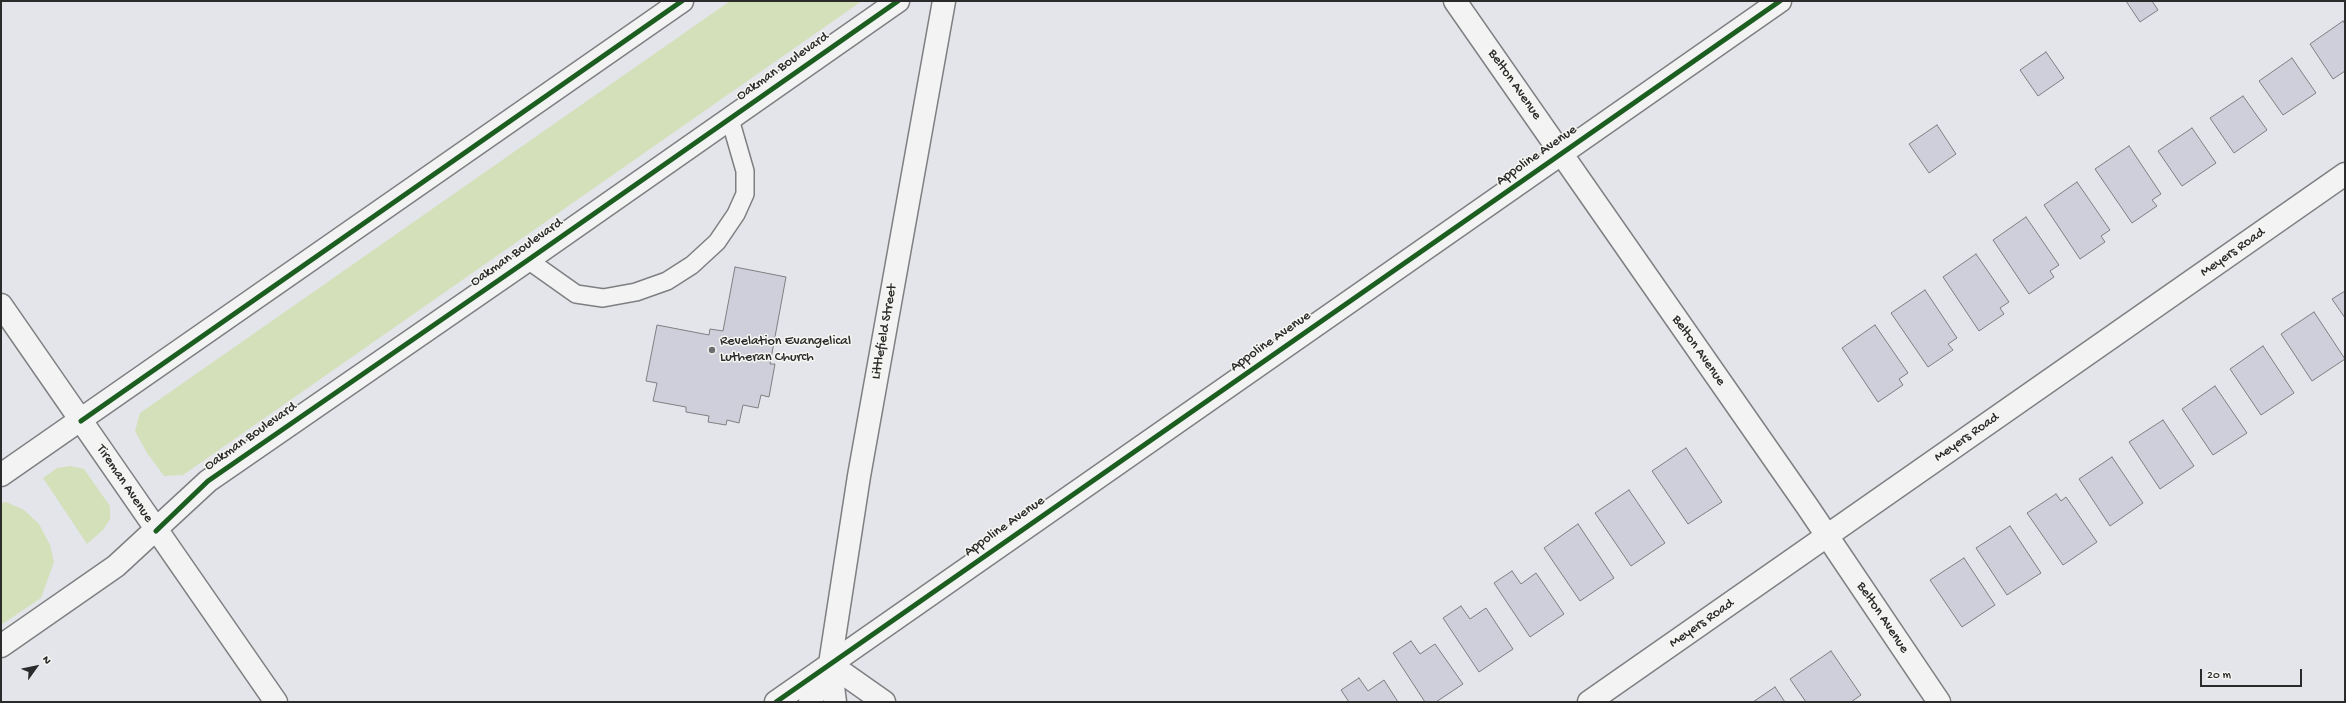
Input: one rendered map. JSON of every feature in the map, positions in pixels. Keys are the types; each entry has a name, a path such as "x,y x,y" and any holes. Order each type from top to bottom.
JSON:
{"street":[{"path":"1,475 81,421 682,1"},
{"name":"Oakman Boulevard","path":"1,646 116,566 156,531 208,481 528,260 898,1"},
{"name":"Littlefield Street","path":"835,702 830,664 859,476 944,1"},
{"name":"Belton Avenue","path":"1456,1 1827,536 1939,702"},
{"name":"Appoline Avenue","path":"776,702 1780,1"},
{"name":"Meyers Road","path":"1589,702 2345,174"},
{"name":"Tireman Avenue","path":"1,305 156,531 276,702"},
{"path":"830,664 884,702"},
{"name":"Littlefield Street","path":"810,702 830,664"}],"lane":[{"path":"528,260 576,294 603,298 636,292 667,281 692,265 717,242 736,214 745,194 744,171 730,119"}],"green space":[{"path":"730,1 862,1 183,475 164,476 147,453 135,431 140,413"},
{"path":"70,466 84,469 110,506 110,519 103,530 87,544 43,478 57,468"},
{"path":"6,502 24,510 39,524 50,545 54,562 41,598 1,625 1,503"}],"building":[{"path":"2126,1 2152,1 2158,10 2140,22"},
{"path":"2343,21 2345,24 2345,71 2333,79 2310,44"},
{"path":"2046,52 2064,78 2038,96 2020,70"},
{"path":"2292,58 2316,93 2283,115 2259,81"},
{"path":"2243,96 2267,130 2234,153 2210,118"},
{"path":"1937,125 1956,154 1929,173 1909,144"},
{"path":"2192,128 2216,163 2182,186 2158,151"},
{"path":"2129,146 2161,194 2152,200 2157,206 2132,223 2095,169"},
{"path":"2077,182 2110,230 2101,236 2105,242 2080,259 2044,205"},
{"path":"2026,217 2059,265 2050,271 2054,277 2029,294 1993,240"},
{"path":"1976,254 2009,302 2000,308 2004,314 1979,331 1943,277"},
{"name":"Revelation Evangelical Lutheran Church","path":"735,267 786,277 770,364 775,364 769,397 761,395 758,408 743,405 739,423 727,420 726,425 708,422 709,416 686,412 686,407 653,401 657,383 646,381 657,325 709,335 710,329 723,331"},
{"path":"1925,290 1957,338 1948,344 1953,350 1928,367 1891,313"},
{"path":"2345,291 2345,318 2332,299"},
{"path":"2314,312 2345,359 2312,381 2281,334"},
{"path":"1875,325 1908,373 1899,379 1903,385 1878,402 1842,348"},
{"path":"2263,346 2294,393 2261,415 2230,369"},
{"path":"2215,386 2247,433 2213,455 2182,409"},
{"path":"2163,420 2194,466 2160,489 2129,442"},
{"path":"1686,448 1722,502 1688,524 1652,471"},
{"path":"2112,457 2143,503 2110,526 2079,479"},
{"path":"1629,490 1665,543 1631,566 1595,513"},
{"path":"2056,494 2061,501 2066,497 2097,542 2063,565 2027,513"},
{"path":"1578,524 1614,578 1580,601 1544,548"},
{"path":"2010,526 2041,573 2007,595 1976,548"},
{"path":"1964,558 1995,605 1962,627 1930,580"},
{"path":"1512,571 1521,584 1536,573 1564,614 1530,637 1494,583"},
{"path":"1461,606 1470,619 1486,608 1513,649 1479,672 1443,618"},
{"path":"1411,641 1420,654 1435,644 1463,684 1436,702 1425,702 1393,653"},
{"path":"1831,651 1861,695 1851,702 1806,702 1790,679"},
{"path":"1359,678 1368,691 1384,680 1398,702 1349,702 1341,690"},
{"path":"1775,687 1785,702 1753,702"}],"cycle path":[{"path":"81,421 682,1"},
{"path":"156,531 208,481 528,260 898,1"},
{"path":"776,702 1780,1"}],"place":[{"name":"Revelation Evangelical Lutheran Church","path":"712,350"}]}
